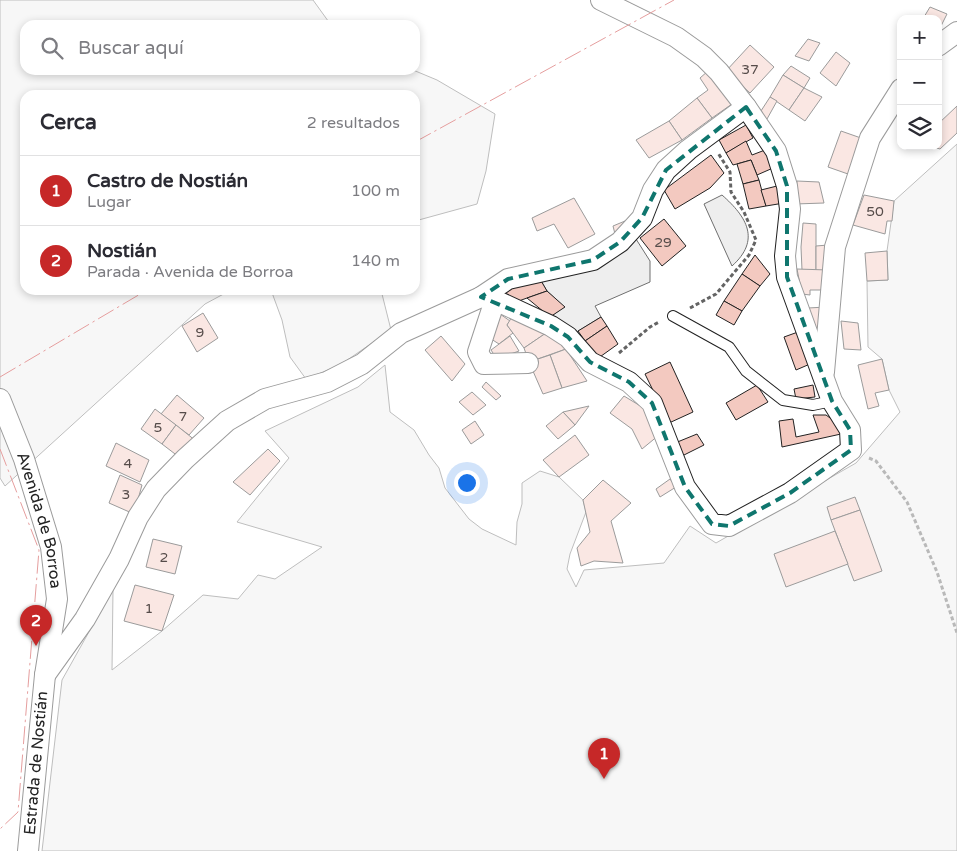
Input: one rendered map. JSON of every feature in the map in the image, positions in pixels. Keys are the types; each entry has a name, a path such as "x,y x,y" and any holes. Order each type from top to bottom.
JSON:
{"street":[{"path":"488,298 551,326 568,338 590,362 629,382 652,403 685,487 712,524 729,526 790,493 851,450 850,430 832,402 787,277 785,256 790,209 787,186 776,151 746,107 719,72 704,57 676,36 601,0"},
{"path":"942,43 957,32"},
{"path":"824,379 835,247 870,138 897,95"},
{"path":"45,675 85,619 119,559 138,517 156,489 185,459 227,421 265,400 327,382 362,364 401,333 488,298 508,279 593,260 620,242 642,218 653,190 666,170 688,150 746,107"},
{"path":"488,298 478,352 484,364 528,363"},
{"name":"Avenida de Borroa","path":"0,398 24,459 51,547 57,599 45,675"},
{"name":"Estrada de Nostián","path":"28,851 45,675"}],"lane":[{"path":"673,316 729,347 746,371 783,400 813,405 832,402"}],"path":[{"path":"603,368 650,326 716,294 749,255 756,240 744,212 731,192 730,172 707,136"},
{"path":"851,450 876,461 907,502 937,572 957,633"}],"highlighted area":[{"path":"746,107 776,151 787,186 787,277 832,401 850,430 851,450 790,493 729,526 712,524 685,487 652,403 629,382 590,362 568,337 551,326 481,297 508,279 593,260 620,242 642,218 666,170"}],"shaded area":[{"path":"0,0 313,0 327,20 20,20 20,75 420,75 420,73 437,80 495,114 486,171 477,204 420,220 420,90 20,90 20,295 222,295 205,304 5,486 0,478"},
{"path":"957,144 957,851 42,851 62,680 113,589 112,670 162,631 203,595 238,599 258,575 275,579 322,547 237,522 289,458 265,431 358,387 385,365 390,412 414,430 439,468 445,488 469,519 482,529 516,545 517,522 522,504 522,483 540,471 559,477 583,500 586,512 570,554 567,569 576,587 584,570 664,563 690,526 716,543 856,463 900,412 889,390 882,359 868,347 867,281 888,280 887,251 894,201"},
{"path":"722,195 744,220 747,229 746,247 732,266 704,204"},
{"path":"636,239 650,261 650,282 595,306 601,317 572,335 550,317 564,307 547,291 540,279"},
{"path":"273,295 382,295 391,330 340,365 306,379 290,357 282,320"}],"building":[{"path":"930,7 947,14 942,24 942,15 925,15"},
{"path":"808,39 820,43 809,61 795,56"},
{"path":"750,45 774,67 750,93 726,71"},
{"path":"836,52 850,63 836,86 820,73"},
{"path":"791,66 810,78 804,88 783,75"},
{"path":"708,71 732,104 712,118 697,98 708,90 700,78"},
{"path":"783,75 804,88 789,110 770,97"},
{"path":"804,88 822,97 805,121 789,110"},
{"path":"770,97 777,101 767,119 759,114"},
{"path":"697,98 712,118 682,140 669,121"},
{"path":"957,106 957,133 942,147 942,120"},
{"path":"669,121 682,140 649,158 636,140"},
{"path":"746,125 753,138 726,153 719,140"},
{"path":"841,131 861,138 848,174 828,167"},
{"path":"746,141 752,155 765,150 773,168 757,175 751,160 733,165 726,153"},
{"path":"711,155 724,173 710,188 675,209 664,190"},
{"path":"751,160 759,180 743,184 737,164"},
{"path":"759,180 766,206 749,209 743,184"},
{"path":"797,181 819,182 824,203 795,204"},
{"path":"781,185 784,203 766,206 761,190"},
{"path":"864,195 894,201 892,221 887,221 885,234 853,225"},
{"path":"574,198 595,234 568,248 554,224 537,231 532,218"},
{"path":"664,219 686,246 662,266 640,238"},
{"path":"625,221 628,228 615,234 613,226"},
{"path":"803,223 816,224 816,271 802,270"},
{"path":"828,245 828,270 816,271 816,246"},
{"path":"887,251 888,280 867,281 865,253"},
{"path":"755,255 770,274 760,286 742,274"},
{"path":"797,269 828,270 825,290 810,290 810,295 802,294"},
{"path":"742,274 760,286 742,311 724,301"},
{"path":"540,279 547,291 516,302 500,292 519,283"},
{"path":"547,291 565,307 550,317 527,298"},
{"path":"724,301 742,311 734,325 716,315"},
{"path":"826,307 816,340 808,308"},
{"path":"203,313 218,338 197,352 182,326"},
{"path":"500,314 510,321 507,325 513,333 499,344 488,337"},
{"path":"513,315 546,333 524,348 507,325"},
{"path":"601,317 607,326 585,341 578,331"},
{"path":"841,321 858,323 861,350 844,349"},
{"path":"607,326 618,344 597,359 585,341"},
{"path":"798,332 810,364 796,370 784,337"},
{"path":"546,333 558,338 566,349 529,362 524,348"},
{"path":"441,336 465,364 452,381 425,350"},
{"path":"510,336 519,351 497,359 491,350"},
{"path":"566,349 587,381 562,388 550,355"},
{"path":"550,355 562,388 543,394 529,362"},
{"path":"882,359 889,390 875,393 879,406 868,409 858,365"},
{"path":"670,362 693,412 669,423 645,374"},
{"path":"486,382 501,396 496,400 482,387"},
{"path":"757,385 768,402 736,420 726,403"},
{"path":"813,385 815,397 796,399 794,389"},
{"path":"472,392 486,405 473,415 459,402"},
{"path":"177,395 204,418 189,435 161,414"},
{"path":"624,396 647,410 659,435 642,449 632,429 610,413"},
{"path":"589,406 575,425 563,412"},
{"path":"155,409 176,425 162,444 141,429"},
{"path":"563,412 575,425 558,439 546,426"},
{"path":"813,415 826,415 837,423 841,434 782,447 779,421 793,419 796,437 819,432"},
{"path":"475,421 484,435 471,444 462,430"},
{"path":"176,425 196,441 179,457 162,444"},
{"path":"697,434 704,445 682,456 675,443"},
{"path":"575,435 589,455 559,477 543,460"},
{"path":"116,443 149,460 140,482 106,466"},
{"path":"268,449 280,461 250,495 233,482"},
{"path":"120,475 142,485 134,514 109,503"},
{"path":"670,479 676,487 660,497 656,489"},
{"path":"603,480 631,503 611,521 623,563 594,561 581,566 577,548 590,532 583,500"},
{"path":"855,497 860,510 831,520 827,507"},
{"path":"860,510 882,571 854,581 831,520"},
{"path":"835,531 848,564 786,587 774,554"},
{"path":"153,539 182,546 175,574 146,567"},
{"path":"135,585 174,595 162,631 124,621"}],"power":[{"path":"420,139 674,0"},
{"path":"0,377 139,295"},
{"path":"0,449 39,550 18,812 0,829"}],"place":[{"name":"Nostián","path":"36,646"},
{"name":"Castro de Nostián","path":"604,779"}]}
